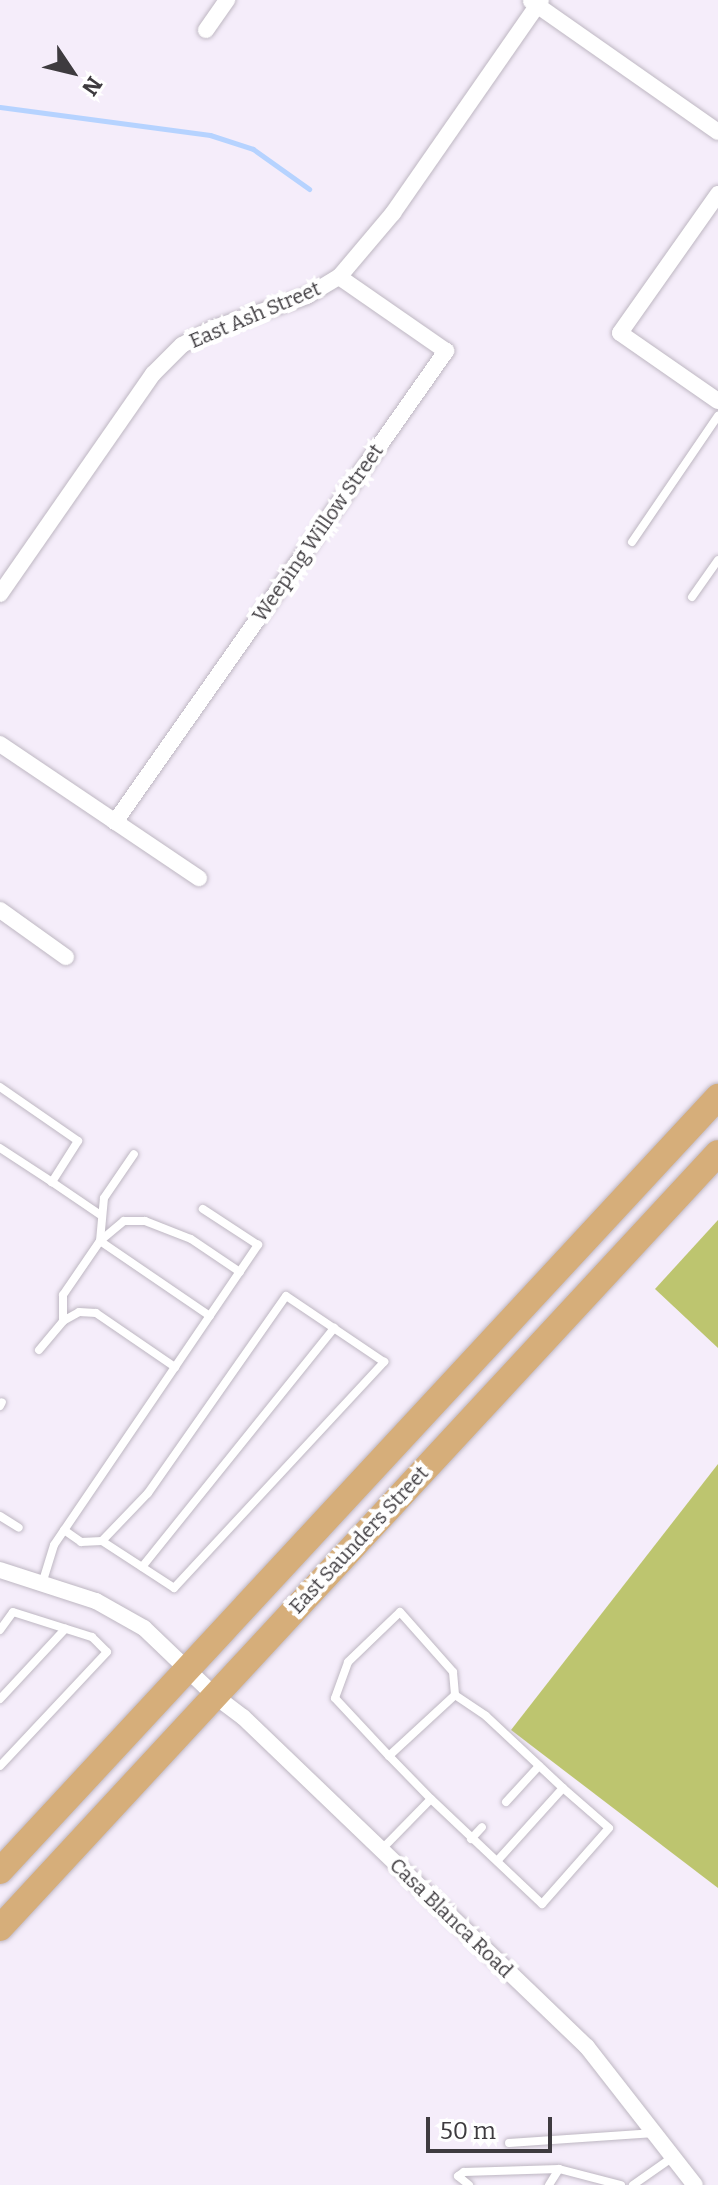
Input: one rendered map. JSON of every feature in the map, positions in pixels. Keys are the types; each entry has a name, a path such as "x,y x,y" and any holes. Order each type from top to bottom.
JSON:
{"main road":[{"name":"East Saunders Street","path":"0,1871 718,1097"},
{"name":"East Saunders Street","path":"0,1928 718,1153"}],"street":[{"path":"206,30 227,0"},
{"path":"536,2 718,132"},
{"name":"East Ash Street","path":"0,594 153,374 182,345 214,328 307,296 339,277 393,213 536,2"},
{"path":"718,194 620,333 718,401"},
{"name":"Weeping Willow Street","path":"115,822 446,351 339,277"},
{"path":"0,744 199,878"},
{"path":"0,910 66,957"},
{"name":"Casa Blanca Road","path":"0,1570 127,1615 189,1669 587,2047 695,2185"}],"lane":[{"path":"632,542 718,416"},
{"path":"692,597 718,560"},
{"path":"0,1087 78,1141 52,1182"},
{"path":"0,1148 102,1216"},
{"path":"100,1241 104,1198 134,1154"},
{"path":"42,1584 54,1545 258,1245 203,1209"},
{"path":"63,1321 63,1295 100,1241 124,1221 145,1221 191,1239 240,1272"},
{"path":"100,1241 210,1316"},
{"path":"64,1530 81,1542 102,1541 174,1588 384,1362 286,1296 148,1493 102,1541"},
{"path":"39,1350 63,1321 79,1312 96,1313 175,1367"},
{"path":"142,1567 334,1328"},
{"path":"0,1516 19,1528"},
{"path":"0,1630 13,1612 92,1637 107,1652 0,1766"},
{"path":"400,1612 453,1672 455,1695 486,1716 609,1828 542,1904 471,1839 335,1698 348,1662 400,1612"},
{"path":"0,1699 65,1629"},
{"path":"389,1756 455,1695"},
{"path":"506,1802 539,1766"},
{"path":"497,1861 563,1788"},
{"path":"381,1850 431,1799"},
{"path":"471,1839 482,1827"},
{"path":"509,2143 656,2133"},
{"path":"633,2185 674,2157"},
{"path":"549,2185 559,2169"},
{"path":"469,2185 458,2176 464,2172 559,2169 621,2185"}],"green space":[{"path":"718,1220 718,1348 655,1289"},
{"path":"718,1464 718,1888 511,1730"}],"waterway":[{"path":"0,107 210,135 253,149 309,189"}]}
